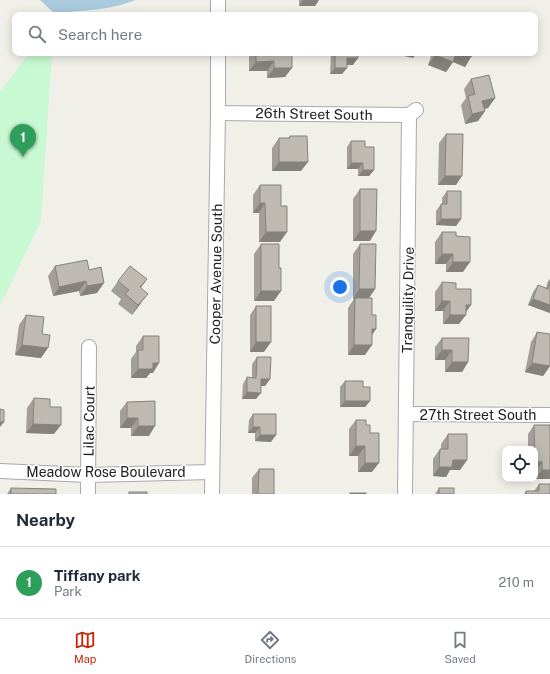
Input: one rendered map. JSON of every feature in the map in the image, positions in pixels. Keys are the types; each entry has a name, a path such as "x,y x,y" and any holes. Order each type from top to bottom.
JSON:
{"street":[{"path":"218,0 218,12"},
{"name":"Cooper Avenue South","path":"212,494 218,56"},
{"name":"26th Street South","path":"218,113 412,112"},
{"name":"Tranquility Drive","path":"405,494 412,112"},
{"name":"Lilac Court","path":"88,494 89,347"},
{"name":"27th Street South","path":"407,414 550,415"},
{"name":"Meadow Rose Boulevard","path":"0,471 88,475 212,472"}],"green space":[{"path":"27,56 52,56 41,221 0,306 0,92"}],"water":[{"path":"40,0 135,0 106,8 85,11 53,12"}],"building":[{"path":"256,56 292,56 292,68 274,68 274,61 256,62"},
{"path":"335,56 358,56 358,58 347,58 347,68 335,68"},
{"path":"438,56 455,56 453,62"},
{"path":"489,75 495,98 482,101 485,111 472,114 468,96 475,94 471,79"},
{"path":"446,134 463,134 462,176 445,176"},
{"path":"290,136 307,136 308,162 279,162 279,138 290,138"},
{"path":"351,141 365,141 365,147 374,147 374,170 363,170 363,163 351,163"},
{"path":"260,185 281,185 281,206 287,206 287,232 266,232 265,203 260,203"},
{"path":"360,189 377,189 376,231 360,231"},
{"path":"447,191 461,191 461,219 441,219 441,204 447,204"},
{"path":"442,232 456,232 456,236 470,237 470,262 453,262 453,254 442,254"},
{"path":"261,244 279,244 281,291 261,291"},
{"path":"360,244 376,244 375,289 359,289"},
{"path":"87,260 89,270 101,267 104,283 87,286 86,281 59,287 55,266"},
{"path":"130,266 147,279 140,287 148,294 138,305 125,294 129,290 118,281"},
{"path":"442,282 456,283 456,289 471,289 471,305 466,305 466,315 450,315 450,301 442,301"},
{"path":"550,282 550,305 533,299 538,285 548,289"},
{"path":"355,298 372,298 372,315 376,315 376,329 372,329 372,345 354,345"},
{"path":"256,306 271,306 271,342 256,342"},
{"path":"26,315 44,317 42,334 50,335 48,348 22,345"},
{"path":"537,332 550,334 550,366 532,363"},
{"path":"143,336 159,336 159,363 153,363 153,369 138,369 138,350 143,350"},
{"path":"442,338 469,338 468,362 452,362 452,350 442,350"},
{"path":"257,357 271,357 270,379 261,379 261,393 247,392 247,377 256,378"},
{"path":"345,381 363,381 363,387 370,387 370,401 345,401"},
{"path":"34,398 50,399 50,407 61,407 61,425 33,424"},
{"path":"155,401 155,426 138,426 138,418 127,418 127,402"},
{"path":"0,409 4,410 4,422 0,422"},
{"path":"253,414 276,414 276,435 260,435 260,427 253,427"},
{"path":"356,420 366,420 366,425 370,425 370,433 379,433 379,463 365,463 365,446 356,446"},
{"path":"534,425 550,425 550,470 542,470 542,462 538,462 538,446 535,446"},
{"path":"448,434 467,434 467,460 453,460 452,467 439,467 440,449 448,449"},
{"path":"259,469 274,469 274,494 258,494"},
{"path":"539,484 550,484 550,494 526,494 526,491 539,491"},
{"path":"11,488 56,489 56,494 11,494"},
{"path":"439,488 454,488 454,494 439,494"},
{"path":"129,492 147,492 147,494 129,494"},
{"path":"366,493 366,494 350,494"}],"place":[{"name":"Tiffany park","path":"23,157"}]}
